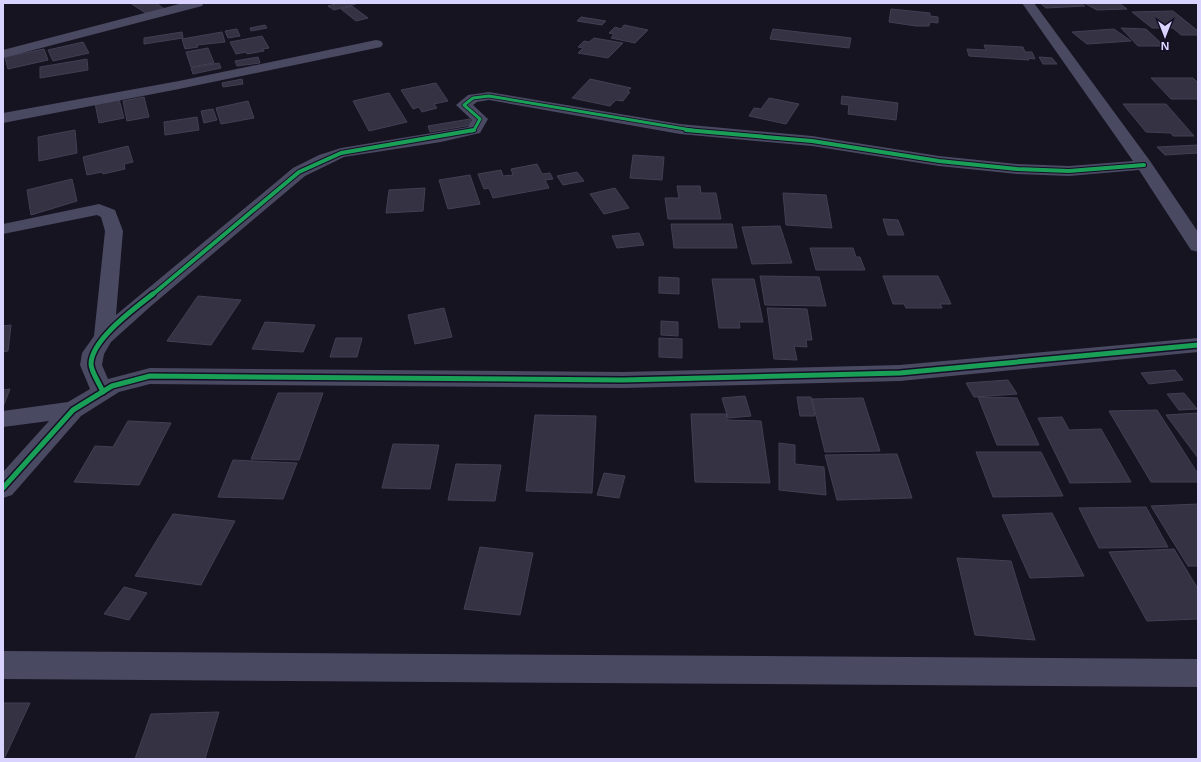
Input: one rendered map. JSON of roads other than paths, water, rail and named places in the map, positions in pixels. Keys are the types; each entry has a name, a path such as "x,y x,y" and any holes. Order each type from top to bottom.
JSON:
{"street":[{"path":"3,54 198,3"},
{"path":"1028,3 1144,165 1198,246"},
{"path":"3,118 179,85 376,44"},
{"path":"103,392 91,365 93,353 104,337 150,296 299,172 319,161 340,154 454,135 474,130 480,119 464,104 473,98 489,96 680,129 812,141 939,161 1017,169 1069,171 1144,165"},
{"path":"3,229 78,212 99,209 109,214 114,231 104,337"},
{"path":"3,488 73,410 112,386 150,376 623,380 900,373 1198,345"},
{"path":"3,419 73,410"},
{"path":"3,664 1198,673"}]}
